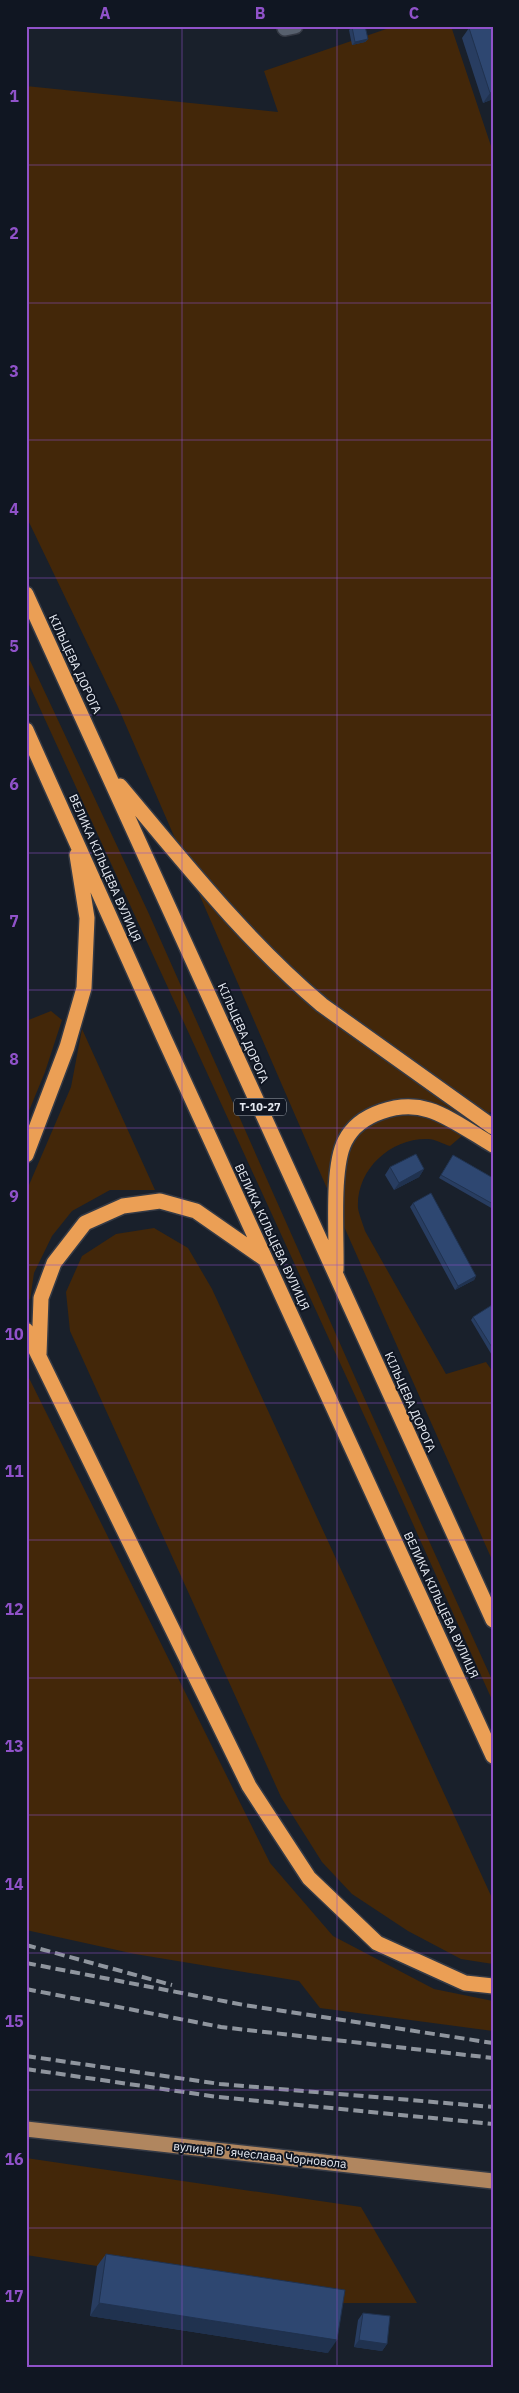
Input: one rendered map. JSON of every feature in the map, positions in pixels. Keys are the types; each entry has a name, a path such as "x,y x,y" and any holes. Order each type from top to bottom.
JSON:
{"highway":[{"name":"КІЛЬЦЕВА ДОРОГА","path":"26,594 493,1620"},
{"name":"ВЕЛИКА КІЛЬЦЕВА ВУЛИЦЯ","path":"26,730 168,1047 493,1756"},
{"path":"108,771 207,890 298,985 322,1005 493,1127"},
{"path":"26,1155 67,1047 84,988 87,918 74,834"},
{"path":"336,1277 338,1168 345,1141 360,1122 389,1110 403,1108 428,1110 493,1145"},
{"path":"38,1356 41,1298 54,1262 85,1223 123,1206 160,1201 196,1211 266,1259"},
{"path":"26,1330 248,1786 310,1878 377,1943 465,1983 493,1986"}],"main road":[{"name":"вулиця Вʼячеслава Чорновола","path":"26,2129 493,2181"}],"shaded area":[{"path":"395,26 451,26 493,152 493,1114 490,1112 450,1146 428,1139 414,1140 389,1150 369,1169 359,1194 358,1208 365,1231 446,1374 486,1362 493,1372 493,1562 318,1168 118,707 26,516 26,86 278,112 264,71"},
{"path":"26,652 149,914 493,1682 493,1702 368,1424 26,678"},
{"path":"51,1011 62,1020 45,1072 26,1118 26,1021"},
{"path":"82,1029 155,1190 110,1190 72,1211 52,1236 34,1273 30,1300 26,1294 26,1192 71,1087"},
{"path":"154,1228 188,1248 212,1289 493,1900 493,1964 461,1959 408,1931 352,1894 322,1862 281,1797 70,1331 66,1292 82,1256 116,1234"},
{"path":"26,1372 270,1863 333,1936 434,1989 493,2001 493,2031 320,2008 299,1981 135,1954 26,1930"},
{"path":"26,2158 361,2207 417,2303 336,2303 26,2255"}],"building":[{"path":"365,26 368,39 355,42 352,27"},
{"path":"475,26 493,27 493,92 490,93 469,28"},
{"path":"416,1154 424,1169 399,1183 390,1167"},
{"path":"453,1155 493,1178 493,1204 441,1175"},
{"path":"431,1193 476,1276 458,1286 413,1203"},
{"path":"492,1305 493,1307 493,1349 473,1317"},
{"path":"106,2254 345,2290 337,2340 99,2303"},
{"path":"363,2313 390,2316 387,2344 359,2340"}],"railway":[{"path":"26,1945 172,1985"},
{"path":"26,1963 244,2005 493,2043"},
{"path":"26,1989 221,2027 493,2058"},
{"path":"26,2056 220,2084 493,2107"},
{"path":"26,2069 218,2097 493,2124"}]}
